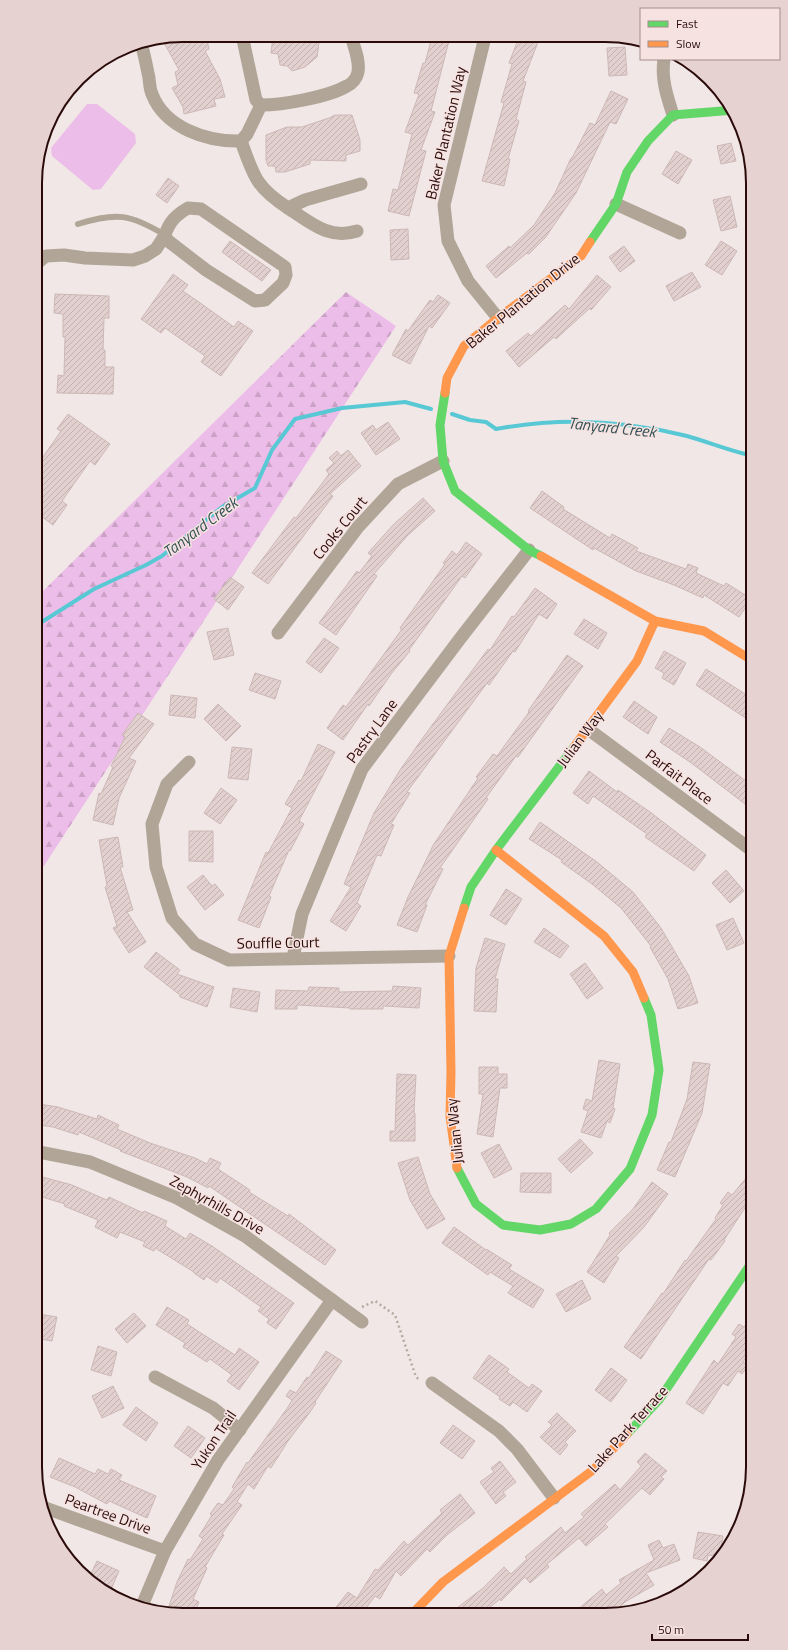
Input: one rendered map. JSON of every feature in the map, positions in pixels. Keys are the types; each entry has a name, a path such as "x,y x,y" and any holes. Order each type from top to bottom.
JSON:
{"street":[{"path":"243,42 256,100 261,104 273,105 319,96 348,86 352,83 358,72 358,63 353,42"},
{"name":"Baker Plantation Way","path":"484,42 444,205 448,240 468,281 498,318"},
{"path":"142,48 151,93 158,106 171,120 190,132 228,142 241,141 247,134 261,104"},
{"path":"664,60 662,73 667,98 673,115 726,111"},
{"name":"Baker Plantation Drive","path":"673,115 648,141 627,172 616,204 581,256 498,318 464,346 447,378 440,425 442,461 455,491 529,550 655,621 704,631 746,657"},
{"path":"241,141 252,173 259,184 270,196 311,223 331,233 345,234 357,230"},
{"path":"288,208 304,200 361,184"},
{"path":"616,204 680,233"},
{"path":"42,259 46,256 64,255 85,258 133,260 145,256 156,249 165,235 168,226 176,215 188,208 201,209 285,267 286,275 283,283 265,300 255,301 206,270 167,240 165,235"},
{"name":"Cooks Court","path":"278,633 358,527 398,484 442,461"},
{"name":"Pastry Lane","path":"293,958 302,914 362,769 529,550"},
{"name":"Julian Way","path":"496,850 604,936 633,972 651,1015 659,1070 652,1115 630,1169 596,1208 570,1224 540,1230 502,1225 476,1204 456,1166 450,1116 451,1064 449,956 471,888 496,850 588,729 637,661 655,621"},
{"name":"Parfait Place","path":"588,729 746,847"},
{"name":"Souffle Court","path":"189,762 167,784 152,824 156,867 172,918 195,944 229,960 449,956"},
{"name":"Zephyrhills Drive","path":"42,1153 90,1162 177,1198 245,1236 357,1319"},
{"name":"Lake Park Terrace","path":"418,1608 443,1582 593,1470 659,1400 746,1271"},
{"name":"Yukon Trail","path":"143,1602 165,1551 218,1460 332,1300"},
{"path":"155,1377 213,1408 240,1430"},
{"path":"432,1383 499,1431 517,1449 554,1498"},
{"name":"Peartree Drive","path":"48,1509 165,1551"}],"lane":[{"path":"78,224 101,217 118,216 146,223 165,235"}],"path":[{"path":"357,1319 357,1309 375,1301 395,1315 416,1377 429,1387 432,1383"}],"green space":[{"path":"87,104 97,104 135,134 136,143 101,189 93,190 52,156 51,148"},
{"path":"346,292 396,326 42,869 42,592"}],"building":[{"path":"208,42 209,49 205,51 220,79 225,97 214,99 216,106 184,114 183,107 172,88 178,85 175,72 179,70 164,43"},
{"path":"272,42 319,42 317,57 305,67 292,71 287,66 280,65 278,54 271,53"},
{"path":"431,42 449,42 431,111 435,112 421,150 426,151 409,216 388,211 393,189 398,190 412,134 405,132 419,94 414,93 423,63 425,63"},
{"path":"517,42 538,42 523,81 526,82 516,119 519,121 508,159 510,159 504,186 482,181 504,103 501,102 512,64 509,63"},
{"path":"625,47 627,75 609,76 607,48"},
{"path":"611,91 628,99 616,124 610,122 576,193 545,238 529,254 527,253 496,278 486,266 509,246 510,248 534,225 555,193 571,158 590,123 595,125"},
{"path":"335,115 352,115 360,140 360,151 346,155 346,161 310,160 310,164 285,172 276,172 275,166 268,166 266,160 266,135 287,127 302,127"},
{"path":"731,143 736,161 721,164 717,146"},
{"path":"676,151 692,160 678,184 662,174"},
{"path":"168,178 179,186 167,203 156,195"},
{"path":"730,196 737,227 721,231 713,200"},
{"path":"408,229 409,259 391,260 390,230"},
{"path":"230,241 271,270 262,281 222,252"},
{"path":"721,241 737,251 722,275 705,265"},
{"path":"624,246 635,261 620,272 609,257"},
{"path":"692,272 701,287 674,301 666,286"},
{"path":"173,274 188,285 183,291 234,327 238,321 253,331 221,376 201,362 205,356 165,328 161,333 141,319"},
{"path":"597,275 611,287 591,310 590,308 556,339 554,337 519,367 506,351 528,333 531,336 565,305 569,309"},
{"path":"55,294 109,296 109,318 104,318 103,350 105,350 105,367 114,367 113,394 57,393 58,375 64,376 65,337 63,337 63,314 54,313"},
{"path":"438,295 450,303 432,328 429,326 410,364 392,355 406,329 408,331 430,300 433,302"},
{"path":"68,414 110,444 95,465 90,461 62,501 67,505 53,525 42,517 42,458 61,431 57,429"},
{"path":"388,422 400,439 376,455 361,433 373,425 376,430"},
{"path":"348,450 361,466 330,494 333,496 268,584 252,573 294,517 296,518 329,474 326,470 334,463 329,458 337,451 341,456"},
{"path":"542,491 564,507 563,509 610,538 612,534 638,548 636,551 686,569 688,564 698,568 696,573 724,586 726,583 746,596 746,607 739,617 704,595 703,598 674,585 636,571 594,548 593,550 530,508"},
{"path":"423,498 435,511 407,536 374,574 377,576 336,635 319,623 357,571 359,573 372,556 368,553 394,524"},
{"path":"466,542 482,554 465,578 462,576 409,650 410,651 391,674 369,706 368,704 343,740 327,728 343,705 346,707 402,629 400,628 445,564 443,563 452,551 457,555"},
{"path":"230,577 244,587 228,610 214,599"},
{"path":"535,588 557,604 547,619 539,614 515,652 513,651 489,685 487,683 407,792 410,793 391,824 394,825 381,856 377,855 357,903 361,906 346,931 330,921 351,887 344,884 374,813 400,770 422,739 488,649 490,650 512,616 514,617"},
{"path":"584,619 607,633 598,649 574,634"},
{"path":"228,628 234,655 214,660 207,632"},
{"path":"324,638 339,648 321,673 306,662"},
{"path":"664,651 686,663 674,685 662,678 664,673 655,668"},
{"path":"567,655 583,666 518,757 516,756 486,798 488,799 440,868 443,869 425,905 427,905 417,932 397,925 408,897 432,847 478,778 476,777 493,754 497,756 529,712 528,711"},
{"path":"706,669 746,694 746,718 696,685"},
{"path":"255,673 281,681 275,699 249,690"},
{"path":"171,695 197,698 195,718 169,715"},
{"path":"634,701 657,717 648,734 623,717"},
{"path":"218,704 241,726 226,741 204,719"},
{"path":"138,713 154,724 129,758 136,761 119,798 113,825 93,820 99,793 101,794 113,767 111,766 125,737 122,735"},
{"path":"669,728 700,747 746,781 745,804 690,762 660,742"},
{"path":"318,744 335,752 299,821 304,824 290,851 289,850 269,896 271,897 259,928 238,920 266,852 268,853 292,808 285,804 299,780 301,781"},
{"path":"232,747 252,749 248,780 228,778"},
{"path":"589,771 617,792 618,790 650,812 706,855 694,871 645,837 647,834 593,796 588,804 573,793"},
{"path":"221,788 237,800 220,824 204,813"},
{"path":"540,822 597,862 633,892 661,928 689,976 698,1003 678,1009 668,979 650,947 651,946 621,908 592,884 561,862 562,860 529,839"},
{"path":"189,831 213,831 213,862 189,861"},
{"path":"118,837 123,867 120,867 133,910 127,912 146,942 129,953 113,928 117,926 105,887 107,886 99,840"},
{"path":"726,870 744,891 730,903 712,883"},
{"path":"203,875 212,886 215,884 224,895 205,910 187,887"},
{"path":"506,889 522,899 506,925 490,915"},
{"path":"733,918 744,943 727,950 716,925"},
{"path":"544,928 569,946 560,958 534,942"},
{"path":"485,938 505,944 495,979 498,979 496,1012 474,1011 476,968"},
{"path":"156,952 180,970 177,974 214,987 207,1007 180,997 180,995 144,967"},
{"path":"585,963 603,988 587,999 570,974"},
{"path":"393,986 421,988 419,1008 383,1006 383,1009 350,1009 297,1005 297,1009 275,1009 276,990 308,991 309,987 339,988 339,992 392,991"},
{"path":"233,988 260,992 257,1012 230,1007"},
{"path":"599,1060 620,1064 613,1108 615,1109 610,1123 607,1121 601,1138 581,1132 588,1111 583,1109 586,1099 592,1101"},
{"path":"693,1062 710,1064 702,1113 675,1177 657,1170 669,1142 671,1142 687,1099"},
{"path":"479,1067 498,1067 498,1074 507,1074 507,1088 500,1088 493,1137 477,1134 483,1094 479,1094"},
{"path":"397,1074 416,1075 414,1113 415,1141 390,1141 390,1131 395,1131"},
{"path":"42,1104 58,1107 97,1119 98,1115 119,1125 117,1129 150,1143 195,1158 207,1164 210,1158 221,1163 218,1169 250,1190 249,1192 288,1216 289,1214 336,1250 325,1265 209,1186 208,1188 187,1177 120,1151 121,1150 79,1132 78,1135 53,1127 42,1125"},
{"path":"580,1139 593,1153 571,1173 558,1159"},
{"path":"499,1144 512,1169 494,1178 481,1153"},
{"path":"418,1157 430,1194 445,1219 427,1229 410,1200 398,1163"},
{"path":"521,1173 551,1173 551,1193 520,1192"},
{"path":"42,1177 72,1185 107,1200 109,1197 143,1213 144,1211 167,1221 165,1226 186,1239 190,1233 212,1246 294,1303 276,1329 267,1323 269,1319 258,1311 261,1307 220,1278 217,1283 206,1276 204,1280 194,1272 155,1248 154,1251 143,1246 145,1242 120,1232 117,1238 95,1227 98,1220 64,1206 65,1204 42,1197"},
{"path":"746,1178 746,1206 724,1240 725,1241 711,1260 709,1259 641,1359 624,1347 662,1293 663,1294 685,1260 686,1261 716,1219 715,1218 723,1205 720,1203 728,1192 732,1195"},
{"path":"652,1182 668,1194 644,1227 616,1256 619,1258 604,1283 587,1272 610,1235 609,1233 633,1209"},
{"path":"454,1227 486,1250 512,1265 509,1269 544,1290 533,1308 508,1293 513,1286 490,1272 488,1275 442,1243"},
{"path":"582,1280 591,1299 566,1312 556,1294"},
{"path":"167,1307 189,1320 187,1324 235,1355 239,1348 259,1362 239,1390 227,1381 232,1375 210,1359 207,1362 183,1347 185,1343 156,1325"},
{"path":"134,1313 146,1326 127,1343 115,1329"},
{"path":"42,1314 57,1317 52,1341 42,1339"},
{"path":"739,1324 744,1327 746,1324 746,1358 743,1362 746,1364 746,1368 742,1374 738,1371 728,1386 723,1383 703,1414 686,1403 714,1360 718,1364 736,1337 732,1334"},
{"path":"98,1346 117,1352 111,1376 91,1370"},
{"path":"326,1351 342,1361 315,1402 316,1403 288,1441 271,1468 268,1466 254,1489 248,1484 237,1502 242,1505 222,1534 224,1535 205,1567 207,1568 193,1599 199,1602 197,1608 169,1607 177,1582 188,1559 190,1560 203,1539 199,1536 212,1515 210,1514 218,1503 223,1505 234,1489 232,1487 247,1462 248,1463 288,1407 292,1400 286,1396 290,1390 296,1393 307,1377 309,1378"},
{"path":"489,1355 509,1369 507,1372 529,1388 532,1384 542,1391 527,1412 513,1402 510,1406 473,1378"},
{"path":"611,1368 627,1380 611,1402 595,1390"},
{"path":"113,1386 124,1408 102,1418 92,1396"},
{"path":"136,1407 158,1423 146,1441 123,1425"},
{"path":"557,1413 576,1431 565,1442 568,1445 560,1455 540,1437 552,1425 548,1422"},
{"path":"453,1425 475,1441 462,1459 440,1443"},
{"path":"188,1426 205,1438 191,1458 174,1446"},
{"path":"645,1453 667,1471 661,1477 664,1479 650,1495 642,1488 605,1524 608,1527 586,1546 579,1538 547,1564 549,1567 530,1583 525,1577 501,1601 500,1599 489,1608 457,1608 483,1588 504,1567 511,1574 527,1559 525,1557 561,1527 565,1533 584,1517 581,1514 615,1484 620,1490 641,1466 637,1462"},
{"path":"59,1458 95,1474 98,1469 108,1474 111,1469 122,1475 119,1480 156,1496 147,1518 109,1501 107,1504 75,1487 50,1477"},
{"path":"500,1461 516,1482 503,1492 506,1496 496,1504 480,1482 494,1472 491,1468"},
{"path":"460,1494 475,1513 447,1535 430,1552 427,1549 401,1576 396,1571 380,1599 375,1596 366,1608 335,1608 348,1592 357,1598 375,1569 378,1570 404,1541 408,1545 442,1513 440,1510"},
{"path":"698,1532 723,1536 721,1547 714,1556 708,1555 707,1561 693,1558"},
{"path":"659,1540 663,1548 674,1544 680,1560 646,1573 654,1585 625,1602 619,1608 579,1608 602,1589 606,1595 621,1583 619,1580 654,1560 648,1545"},
{"path":"97,1561 119,1571 111,1589 91,1574"}],"waterway":[{"name":"Tanyard Creek","path":"42,622 94,589 162,556 222,507 255,488 272,450 295,419 342,408 405,402 431,409"},
{"name":"Tanyard Creek","path":"452,414 470,420 486,422 496,429 520,425 568,422 592,422 640,426 687,436 746,454"}],"traffic: fast":[{"path":"590,242 616,204 627,172 648,141 673,115 726,111"},
{"path":"445,393 440,425 443,461 455,491 529,550 541,556"},
{"path":"464,908 471,887 496,850 574,747"},
{"path":"457,1168 476,1204 503,1225 540,1230 571,1224 596,1209 630,1169 652,1115 659,1070 651,1015 644,998"},
{"path":"627,1434 659,1400 746,1271"}],"traffic: slow":[{"path":"445,393 447,378 464,346 498,318 581,256 590,242"},
{"path":"541,556 655,621 704,631 746,657"},
{"path":"574,747 637,661 655,621"},
{"path":"496,850 604,936 633,972 644,998"},
{"path":"457,1168 450,1116 451,1072 449,956 464,908"},
{"path":"418,1608 443,1582 593,1470 627,1434"}]}
